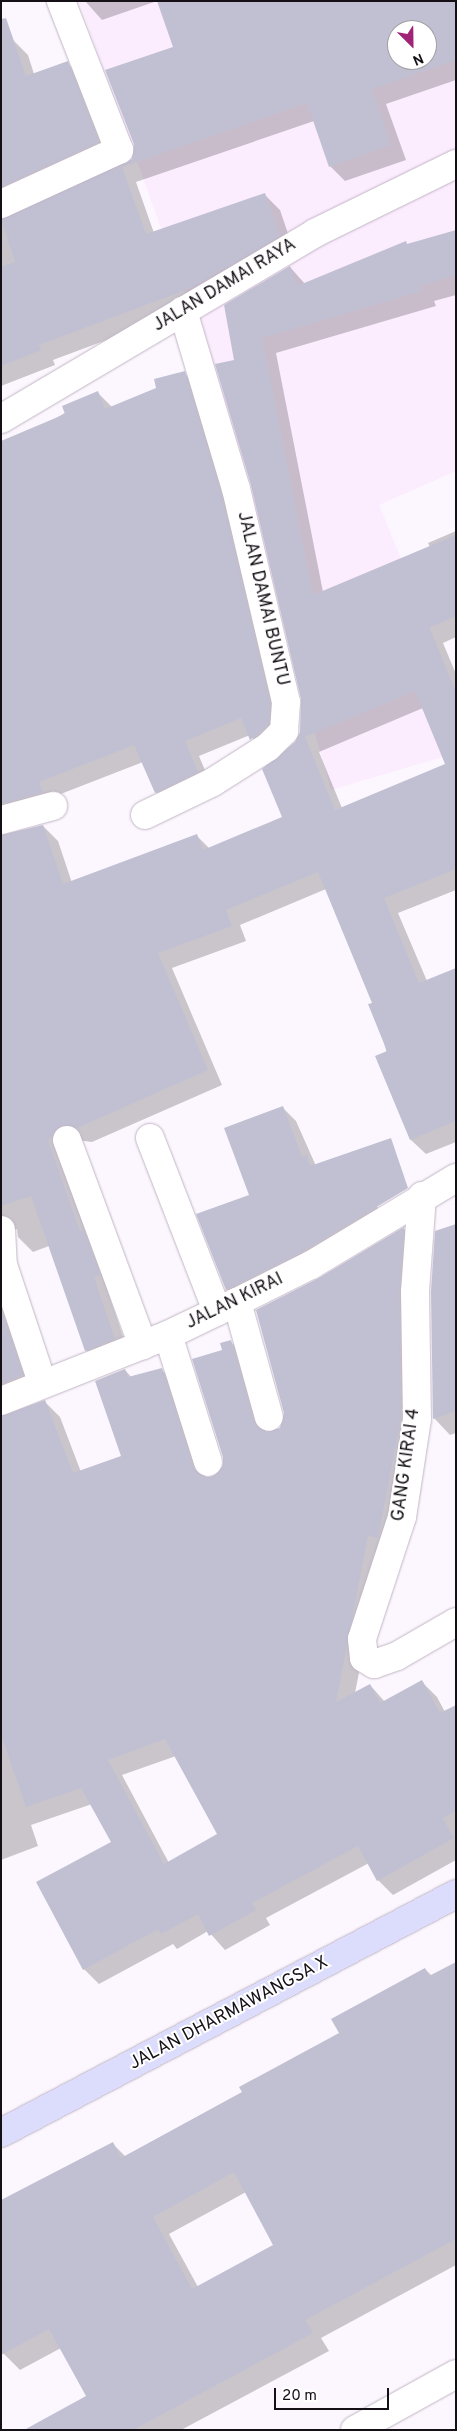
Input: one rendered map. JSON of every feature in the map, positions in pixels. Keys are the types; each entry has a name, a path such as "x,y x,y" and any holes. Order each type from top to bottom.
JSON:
{"street":[{"path":"1,204 119,150 61,1"},
{"name":"JALAN DAMAI RAYA","path":"1,419 315,233 456,164"},
{"name":"JALAN DAMAI BUNTU","path":"145,815 213,782 268,747 284,731 286,702 236,488 183,311"},
{"path":"1,820 53,806"},
{"path":"150,1138 227,1306 269,1417"},
{"path":"67,1140 142,1345"},
{"name":"JALAN KIRAI","path":"1,1402 42,1382 168,1334 311,1265 422,1196 456,1178"},
{"name":"GANG KIRAI 4","path":"422,1196 415,1292 417,1419 402,1516 362,1640 364,1658 374,1664 397,1656 456,1622"},
{"path":"1,1230 3,1265 42,1382"},
{"path":"168,1334 208,1462"},
{"name":"JALAN DHARMAWANGSA X","path":"1,2133 456,1894"},
{"path":"355,2430 456,2374"}],"shaded area":[{"path":"79,1 456,1 456,471 379,505 456,692 456,753 331,790 212,369"}],"building":[{"path":"157,1 456,1 456,60 437,67 437,20 387,20 387,70 427,70 372,89 391,145 329,167 307,103 122,167 146,234 265,193 280,236 191,288 39,345 41,350 1,366 1,267 15,262 1,219 132,159 134,144 105,70 173,47"},
{"path":"6,18 26,76 68,61 99,142 1,187 1,19"},
{"path":"456,230 456,275 420,286 422,291 262,338 313,595 456,535 456,616 429,628 456,693 456,869 384,898 419,983 456,968 456,1121 410,1140 375,1056 387,1051 368,1004 372,1003 318,872 226,910 232,926 158,953 208,1070 77,1128 61,1126 48,1140 80,1231 84,1230 100,1275 94,1277 115,1339 85,1351 31,1196 1,1206 1,835 43,825 63,884 197,834 203,850 282,817 262,769 295,742 300,732 301,699 251,485 215,364 234,360 224,305 290,266 297,286 406,241 407,244","holes":["415,691 445,764 335,810 305,737"]},
{"path":"185,371 221,493 270,703 269,724 250,740 241,718 185,741 198,772 155,793 134,745 39,782 43,792 1,804 1,441 65,414 62,406 98,391 105,409 156,388 154,379"},
{"path":"283,1106 302,1157 307,1155 310,1166 391,1138 408,1188 303,1251 226,1290 196,1214 249,1195 224,1128"},
{"path":"456,1224 456,1411 433,1419 431,1292 435,1231"},
{"path":"404,1227 399,1292 401,1418 378,1538 368,1536 336,1702 370,1684 380,1703 422,1680 440,1713 456,1705 456,1811 443,1818 454,1838 377,1881 358,1846 252,1903 256,1910 209,1936 198,1914 161,1934 158,1929 83,1970 36,1882 111,1842 81,1788 26,1807 1,1735 1,1416 45,1400 73,1473 121,1456 95,1381 125,1369 128,1377 162,1368 193,1467 204,1477 213,1477 223,1466 223,1457 192,1359 222,1350 220,1343 231,1340 254,1422 265,1432 280,1428 284,1413 256,1310 319,1278","holes":["165,1739 217,1834 164,1864 108,1760"]},
{"path":"1,1309 23,1375 1,1384"},
{"path":"456,1962 456,2239 305,2320 313,2333 133,2430 24,2430 86,2396 49,2329 1,2355 1,2200 113,2142 121,2158 242,2092 239,2087 339,2033 331,2019 425,1968 429,1976","holes":["234,2172 273,2245 192,2289 153,2217"]}]}
